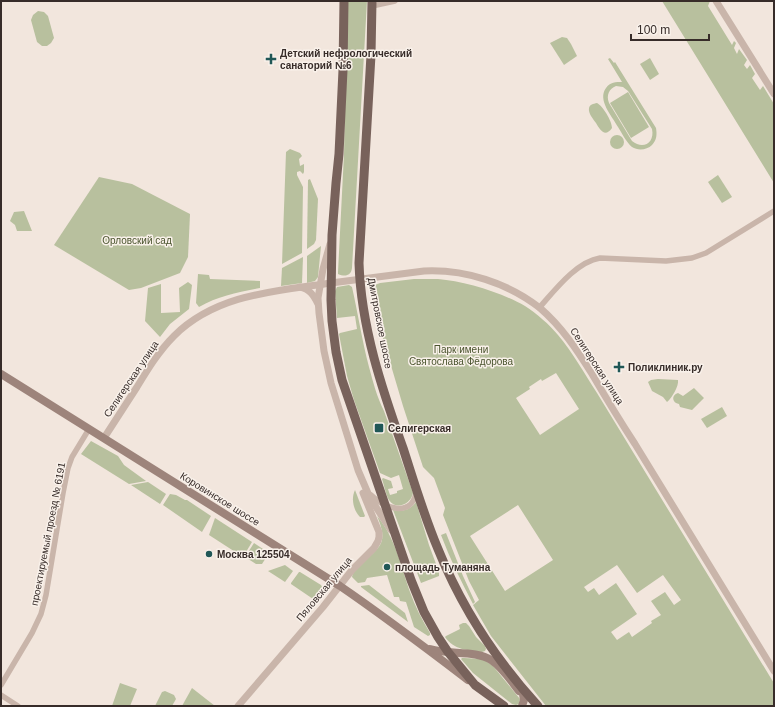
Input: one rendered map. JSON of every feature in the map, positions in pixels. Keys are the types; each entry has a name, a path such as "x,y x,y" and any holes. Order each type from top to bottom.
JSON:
{"main road":[{"path":"344,1 343,70 339,154 332,235 331,300 336,352 342,380 411,580 424,612 448,652 475,685 504,706"},
{"name":"Дмитровское шоссе","path":"372,4 359,245 359,279 371,348 378,375 431,533 444,564 476,624 523,692"},
{"name":"Коровинское шоссе","path":"1,374 340,586 424,646 475,685"},
{"name":"Коровинское шоссе","path":"424,646 434,650 448,652"},
{"name":"Дмитровское шоссе","path":"448,652 488,658 537,705"},
{"path":"522,706 524,702 523,692"}],"street":[{"path":"372,4 395,1"},
{"path":"716,1 774,94"},
{"path":"539,308 572,273 591,260 600,258 666,261 692,258 706,253 774,211"},
{"path":"332,235 320,285 318,304 324,351 331,383 358,470 376,507 399,542"},
{"name":"Селигерская улица","path":"104,438 167,343 188,323 216,307 238,298 300,287 430,271 463,273 498,284 522,296 539,308 564,332 576,349 774,671"},
{"path":"300,287 310,292 318,304"},
{"name":"проектируемый проезд № 6191","path":"1,685 32,633 41,614 46,595 68,468 72,457 89,429"},
{"name":"Пяловская улица","path":"238,706 352,570 374,548 378,541 379,537 376,524 365,498 358,470"},
{"path":"367,491 378,502 386,506 391,508 403,508 414,500 416,496 416,486"},
{"path":"1,695 18,706"}],"green space":[{"path":"347,1 367,1 352,268 350,273 345,276 338,274 338,272 344,154"},
{"path":"662,1 710,1 708,6 732,45 734,41 736,43 734,48 737,54 739,49 747,60 744,65 747,69 750,65 755,74 752,78 760,90 763,86 774,104 774,183"},
{"path":"38,11 44,12 48,16 54,38 47,46 42,46 37,42 31,20 33,15"},
{"path":"562,37 567,38 577,56 564,65 550,43"},
{"path":"610,58 614,63 615,62 656,128 656,139 648,148 637,149 632,147 606,108 603,98 606,88 611,83 622,82 608,59","holes":["616,86 623,87 628,91 652,129 652,138 647,144 640,145 632,141 609,103 608,95 610,91"]},
{"path":"650,58 659,74 650,80 640,64"},
{"path":"628,92 649,127 631,138 610,103"},
{"path":"597,103 609,118 612,128 605,133 601,130 589,112 590,106"},
{"path":"614,135 620,135 624,139 624,145 620,149 614,149 610,145 610,139"},
{"path":"290,149 300,153 302,156 299,159 300,166 304,164 303,174 300,171 297,172 303,187 302,253 282,264 286,152"},
{"path":"718,175 732,197 722,203 708,182"},
{"name":"Орловский сад","path":"99,177 132,184 190,214 188,257 180,273 141,288 129,290 54,245"},
{"path":"310,179 318,199 316,240 314,244 307,249 308,180"},
{"path":"24,211 32,231 17,231 15,225 10,221 14,212"},
{"path":"321,246 318,277 315,281 307,283 307,256"},
{"path":"303,257 302,283 281,286 282,268"},
{"path":"198,274 209,275 210,279 260,281 260,288 221,297 199,307 196,303"},
{"name":"Парк имени Святослава Фёдорова","path":"414,279 438,279 459,282 495,292 516,301 543,319 574,356 774,683 774,706 546,706 491,636 473,605 479,600 469,581 443,515 445,508 434,478 423,467 379,325 374,288 375,285 380,283","holes":["556,373 579,409 540,435 516,398 530,389 529,387 541,379 542,381","518,505 553,560 505,591 470,536","617,565 637,593 663,575 681,600 674,605 665,592 651,601 661,615 651,621 652,623 632,637 629,632 617,640 611,632 637,614 616,583 599,595 594,588 588,592 584,587"]},
{"path":"188,282 192,285 189,309 170,324 160,337 145,321 148,288 161,284 161,313 180,312 179,288"},
{"path":"349,285 352,287 364,347 374,384 413,493 412,497 406,503 399,506 395,505 389,500 382,479 391,481 393,488 388,489 390,495 403,489 399,475 391,478 380,473 347,376 339,334 357,329 355,316 337,318 335,291 337,287"},
{"path":"658,379 678,380 675,392 667,402 663,397 652,391 648,382"},
{"path":"694,388 704,398 692,410 680,407 679,404 674,401 674,395 678,393 683,396"},
{"path":"722,407 727,416 707,428 701,419"},
{"path":"91,441 118,456 124,465 146,481 129,484 81,454"},
{"path":"148,482 166,494 160,504 131,485"},
{"path":"355,490 365,516 364,517 360,517 354,507 353,497"},
{"path":"170,494 187,500 211,516 202,532 163,505"},
{"path":"416,502 439,572 439,576 421,583 393,510 406,510"},
{"path":"377,516 393,542 412,597 430,633 428,636 414,627 406,602 400,601 399,597 394,597 387,575 367,578 365,582 358,583 352,577 355,570 378,549 381,544 381,525"},
{"path":"215,518 252,542 243,557 209,535"},
{"path":"446,533 475,602 473,604 448,553 441,535"},
{"path":"254,543 269,553 262,564 256,564 245,557"},
{"path":"285,565 293,571 285,582 268,571"},
{"path":"299,572 321,585 323,592 316,601 291,584"},
{"path":"369,585 405,613 408,622 361,587"},
{"path":"466,623 469,626 476,637 485,646 485,651 482,652 461,649 452,645 445,637 460,629 459,625"},
{"path":"461,659 483,659 493,666 520,699 519,704 512,704 473,673"},
{"path":"120,683 137,689 130,706 112,706"},
{"path":"192,688 215,706 182,706"},
{"path":"165,691 174,695 176,699 172,706 155,706 162,692"}],"place":[{"name":"Детский нефрологический санаторий №6","path":"271,59"},
{"name":"Поликлиник.ру","path":"619,367"},
{"name":"Селигерская","path":"379,428"},
{"name":"Москва 125504","path":"209,554"},
{"name":"площадь Туманяна","path":"387,567"}]}
